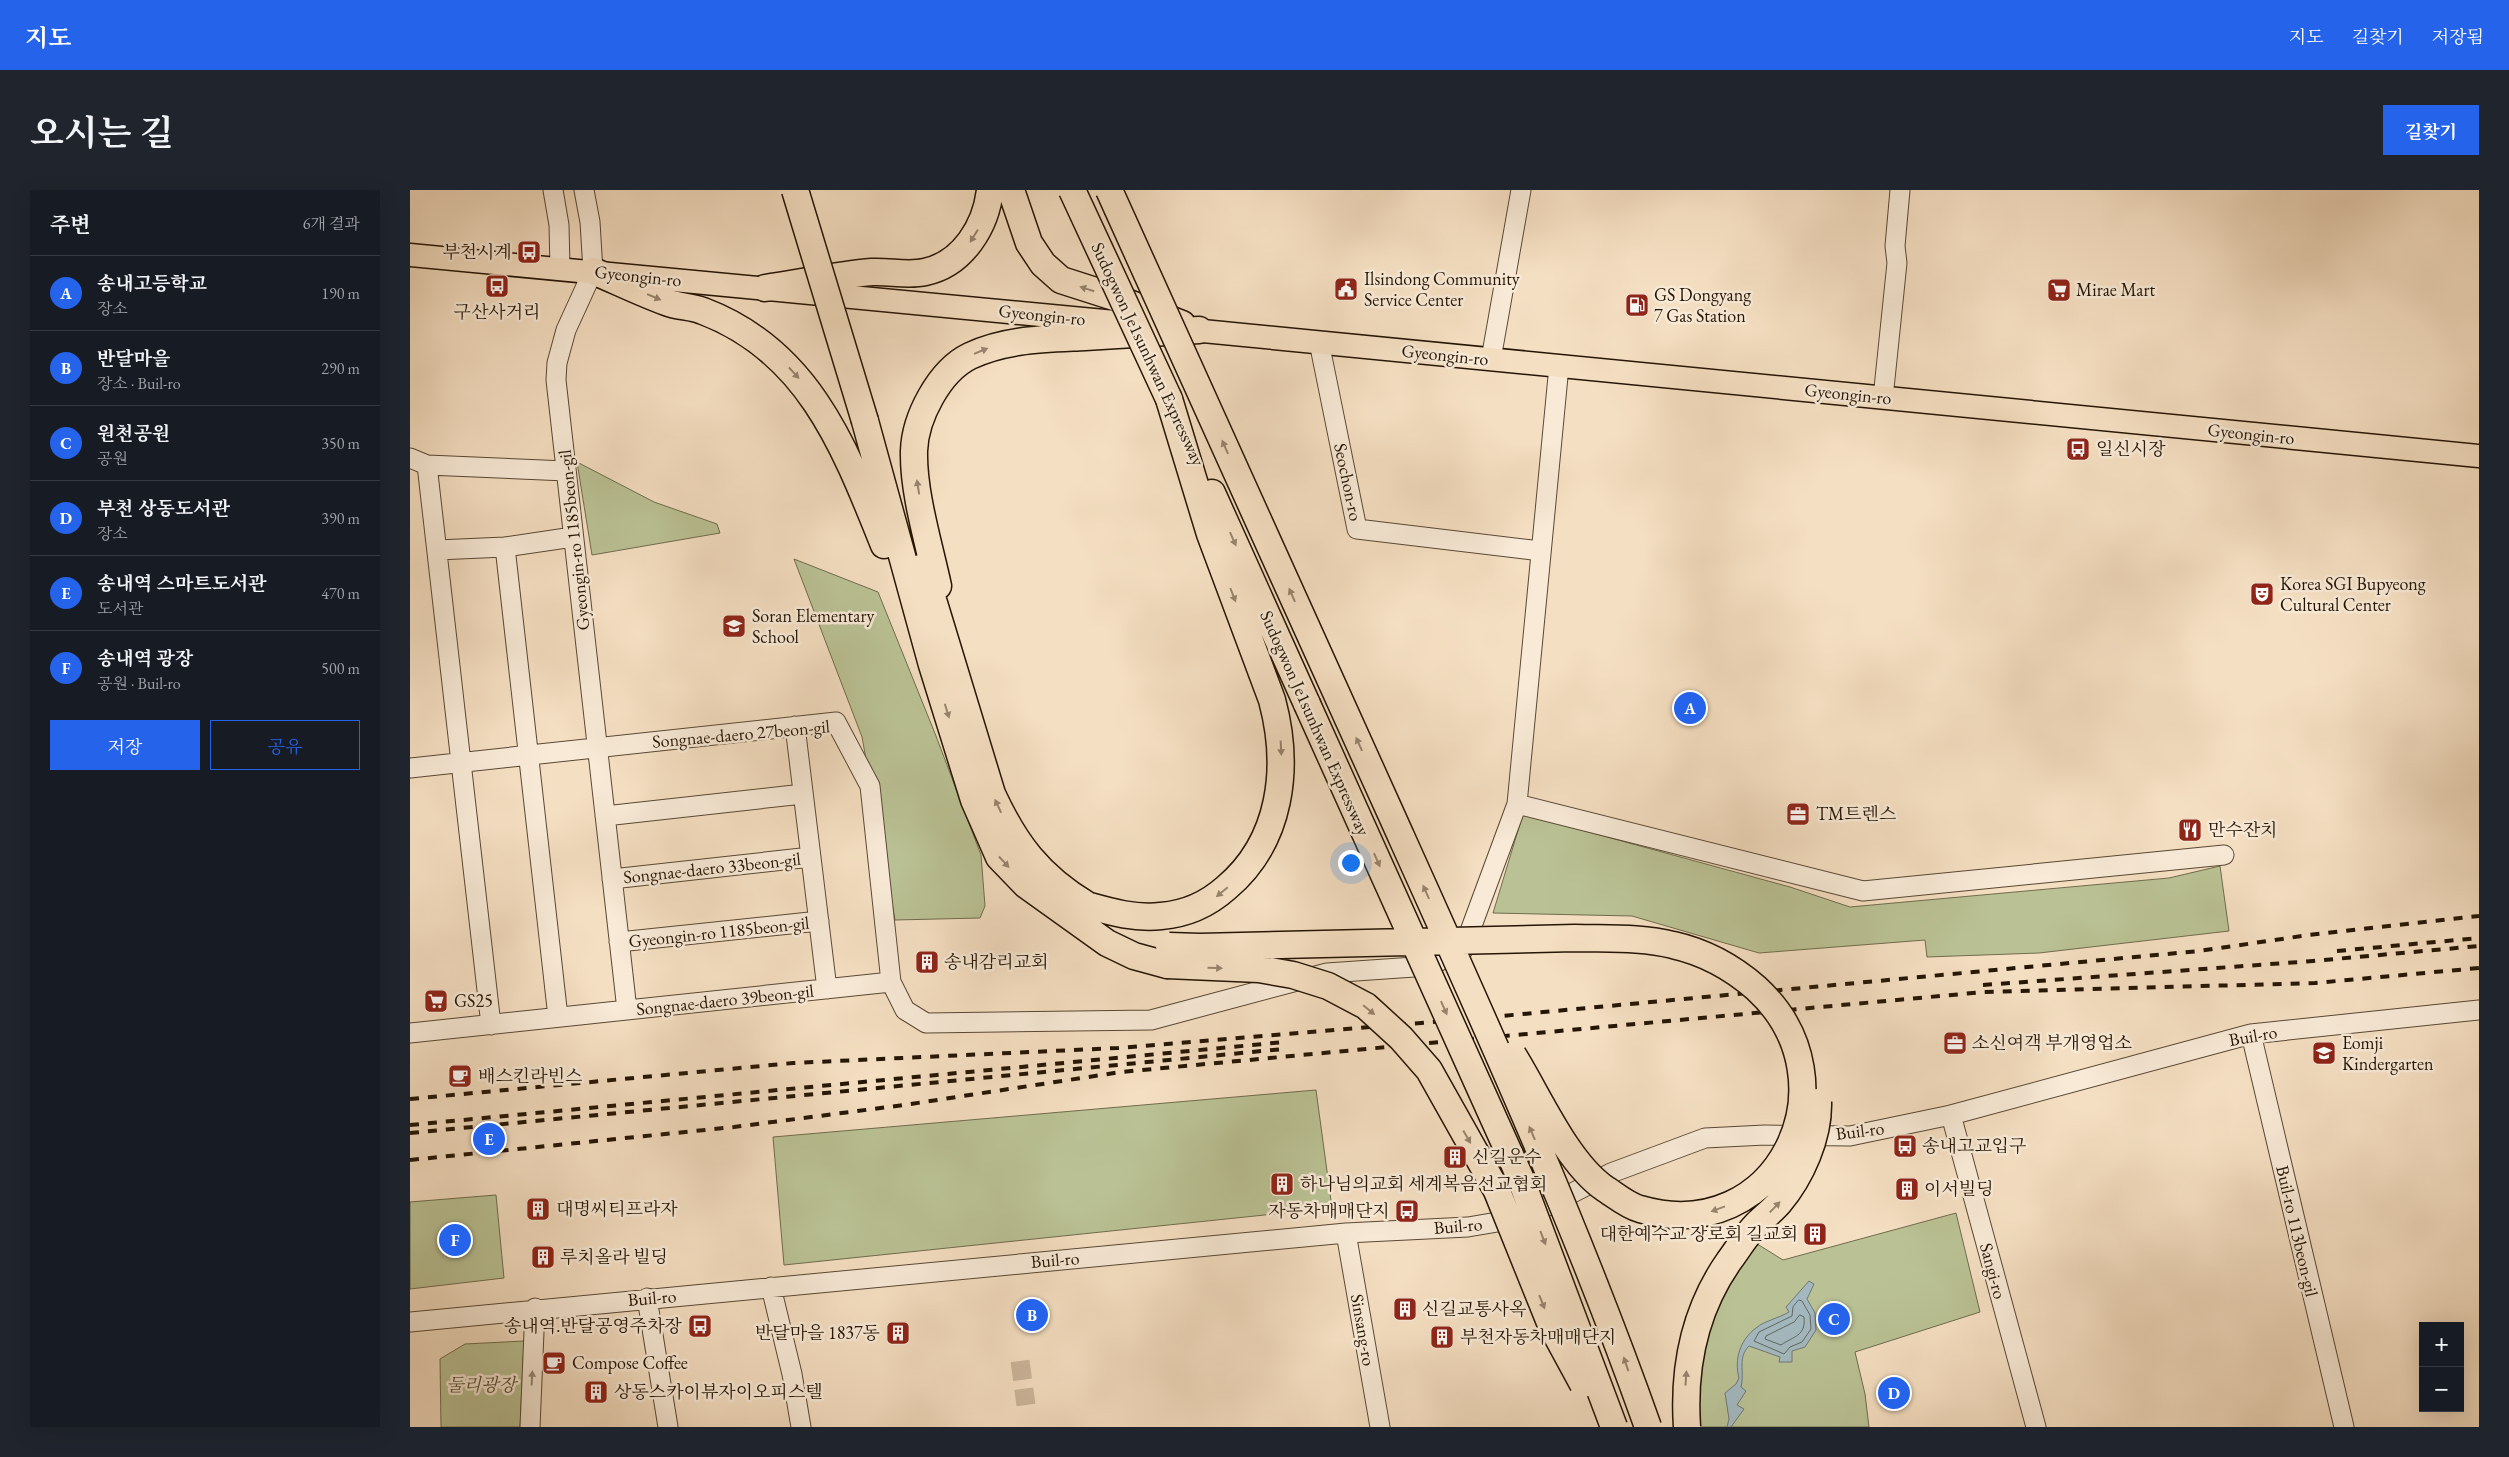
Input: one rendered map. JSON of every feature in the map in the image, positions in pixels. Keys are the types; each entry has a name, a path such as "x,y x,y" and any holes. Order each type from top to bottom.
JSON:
{"highway":[{"path":"795,190 870,418"},
{"path":"807,190 870,418 944,668"},
{"path":"765,288 873,272 902,275 926,272 947,263 973,240 982,221 990,190"},
{"path":"1011,190 1029,243 1043,264 1061,280 1111,296 1199,330"},
{"name":"Sudogwon Je1sunhwan Expressway","path":"1072,190 1169,399 1520,1177 1614,1427"},
{"name":"Sudogwon Je1sunhwan Expressway","path":"1109,190 1468,984 1547,1167 1617,1339 1648,1427"},
{"path":"593,271 668,303 702,310 763,343 798,377 844,448 944,668 992,794 1008,829 1040,871 1066,892 1079,912 1121,938 1167,940 1200,947 1575,938 1628,939 1673,944 1712,958 1744,978 1768,1000 1785,1023 1797,1048 1802,1076 1803,1099 1799,1122 1789,1147 1770,1175 1744,1199 1711,1212 1675,1216 1638,1209 1603,1187 1573,1156 1468,984"},
{"path":"944,668 914,450 919,423 927,403 942,379 967,357 995,346 1030,340 1199,330"},
{"path":"1167,940 1189,911 1209,901 1243,874 1260,850 1272,822 1280,792 1282,762 1280,728 1272,700 1210,534 1169,399"},
{"path":"1167,940 1187,935 1633,926 1675,932 1714,945 1745,962 1769,982 1791,1009 1807,1039 1818,1077 1819,1111 1812,1144 1796,1179 1779,1204 1755,1226 1744,1240 1728,1262 1711,1293 1691,1346 1686,1378 1687,1427"},
{"path":"1167,940 1258,969 1293,975 1328,986 1366,1006 1401,1038 1429,1070 1497,1192 1551,1325 1607,1427"}],"main road":[{"name":"Gyeongin-ro","path":"410,254 2479,456"}],"street":[{"path":"553,190 559,225 560,268"},
{"path":"584,190 590,222 593,271"},
{"path":"1492,359 1521,190"},
{"path":"1883,398 1897,263 1895,246 1900,190"},
{"name":"Gyeongin-ro 1185beon-gil","path":"593,271 566,330 557,363 556,380 627,1010"},
{"name":"Seochon-ro","path":"1319,342 1357,529 1541,551"},
{"path":"891,982 905,1010 926,1024 1151,1020 1327,973 1430,966 1463,950 1517,804 1559,366"},
{"path":"491,1025 437,550 419,461 566,471"},
{"path":"437,550 505,547 573,538"},
{"path":"505,547 558,1017"},
{"name":"Songnae-daero 27beon-gil","path":"410,768 836,722 870,786 891,982"},
{"name":"Songnae-daero 33beon-gil","path":"795,726 827,989"},
{"path":"605,816 803,794"},
{"path":"1517,804 1863,891 2224,854"},
{"name":"Songnae-daero 33beon-gil","path":"612,879 811,857"},
{"name":"Gyeongin-ro 1185beon-gil","path":"619,942 819,921"},
{"name":"Songnae-daero 39beon-gil","path":"410,1033 891,982"},
{"name":"Buil-ro","path":"410,1322 535,1308 1346,1233 1468,1227 1526,1217 1612,1173 1705,1138 1765,1134 1850,1136 1951,1115 2251,1034 2479,1010"},
{"name":"Buil-ro 113beon-gil","path":"2251,1034 2344,1427"},
{"name":"Sangi-ro","path":"1951,1115 2036,1427"},
{"name":"Sinsang-ro","path":"1346,1233 1380,1427"},
{"path":"771,1287 792,1374 801,1427"},
{"path":"647,1298 668,1427"},
{"path":"530,1427 535,1308"}],"green space":[{"path":"577,462 654,502 717,524 720,533 592,555"},
{"path":"794,559 878,592 981,855 985,906 980,918 895,920 862,737"},
{"path":"1523,814 1790,887 1850,907 2169,878 2220,866 2229,931 2039,953 1927,957 1925,940 1759,953 1632,916 1493,913"},
{"path":"1316,1090 1332,1208 784,1265 773,1137"},
{"path":"496,1195 504,1278 410,1289 410,1202"},
{"path":"1956,1213 1980,1312 1855,1352 1865,1394 1869,1427 1698,1427 1699,1366 1718,1297 1754,1242 1783,1260"},
{"name":"둘리광장","path":"524,1341 520,1427 441,1427 440,1359 465,1344"}],"water":[{"path":"1809,1281 1814,1284 1807,1299 1815,1313 1816,1330 1805,1347 1792,1351 1792,1362 1779,1362 1780,1357 1749,1346 1742,1360 1741,1387 1746,1391 1737,1405 1744,1409 1731,1427 1727,1427 1729,1419 1725,1393 1736,1384 1739,1378 1737,1364 1742,1344 1750,1333 1759,1326 1789,1312 1786,1307"}],"tunnel":[{"path":"1020,1361 1026,1405"}],"railway":[{"path":"410,1099 793,1063 1118,1048 1480,1018 2199,951 2309,935 2479,916"},
{"path":"2337,951 2479,938"},
{"path":"1983,985 2313,961 2479,946"},
{"path":"410,1160 734,1127 904,1105 1121,1072 1483,1038 1984,992 2315,983 2479,968"},
{"path":"410,1125 1284,1042"},
{"path":"410,1133 1283,1049"}],"place":[{"name":"부천시계","path":"529,252"},
{"name":"구산사거리","path":"497,286"},
{"name":"Ilsindong Community Service Center","path":"1346,289"},
{"name":"Mirae Mart","path":"2059,290"},
{"name":"GS Dongyang 7 Gas Station","path":"1637,305"},
{"name":"일신시장","path":"2078,449"},
{"name":"Korea SGI Bupyeong Cultural Center","path":"2262,594"},
{"name":"Soran Elementary School","path":"734,626"},
{"name":"송내고등학교","path":"1690,708"},
{"name":"TM트렌스","path":"1798,814"},
{"name":"만수잔치","path":"2190,830"},
{"name":"송내감리교회","path":"927,962"},
{"name":"GS25","path":"436,1001"},
{"name":"소신여객 부개영업소","path":"1955,1043"},
{"name":"Eomji Kindergarten","path":"2324,1053"},
{"name":"배스킨라빈스","path":"460,1076"},
{"name":"송내역 스마트도서관","path":"489,1139"},
{"name":"송내고교입구","path":"1905,1146"},
{"name":"신길운수","path":"1455,1157"},
{"name":"하나님의교회 세계복음선교협회","path":"1282,1184"},
{"name":"이서빌딩","path":"1907,1189"},
{"name":"대명씨티프라자","path":"538,1209"},
{"name":"자동차매매단지","path":"1407,1211"},
{"name":"대한예수교 장로회 길교회","path":"1815,1234"},
{"name":"송내역 광장","path":"455,1240"},
{"name":"루치올라 빌딩","path":"543,1257"},
{"name":"신길교통사옥","path":"1405,1309"},
{"name":"반달마을","path":"1032,1315"},
{"name":"원천공원","path":"1834,1319"},
{"name":"송내역.반달공영주차장","path":"700,1326"},
{"name":"반달마을 1837동","path":"898,1333"},
{"name":"부천자동차매매단지","path":"1442,1337"},
{"name":"Compose Coffee","path":"554,1363"},
{"name":"상동스카이뷰자이오피스텔","path":"596,1392"},
{"name":"부천 상동도서관","path":"1894,1393"}]}
